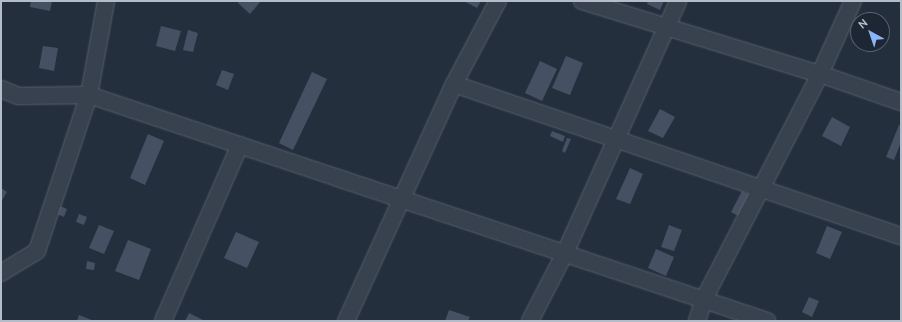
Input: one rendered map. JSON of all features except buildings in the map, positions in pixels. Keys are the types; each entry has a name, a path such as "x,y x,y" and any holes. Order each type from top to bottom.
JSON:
{"street":[{"path":"1,273 37,251 89,95 106,1"},
{"path":"346,321 400,198 454,84 498,1"},
{"path":"582,1 820,74 901,102"},
{"path":"530,321 566,253 615,139 678,1"},
{"path":"697,321 704,299 820,74 854,1"},
{"path":"454,84 901,236"},
{"path":"1,89 18,96 89,95 767,321"},
{"path":"163,321 240,145"}]}
